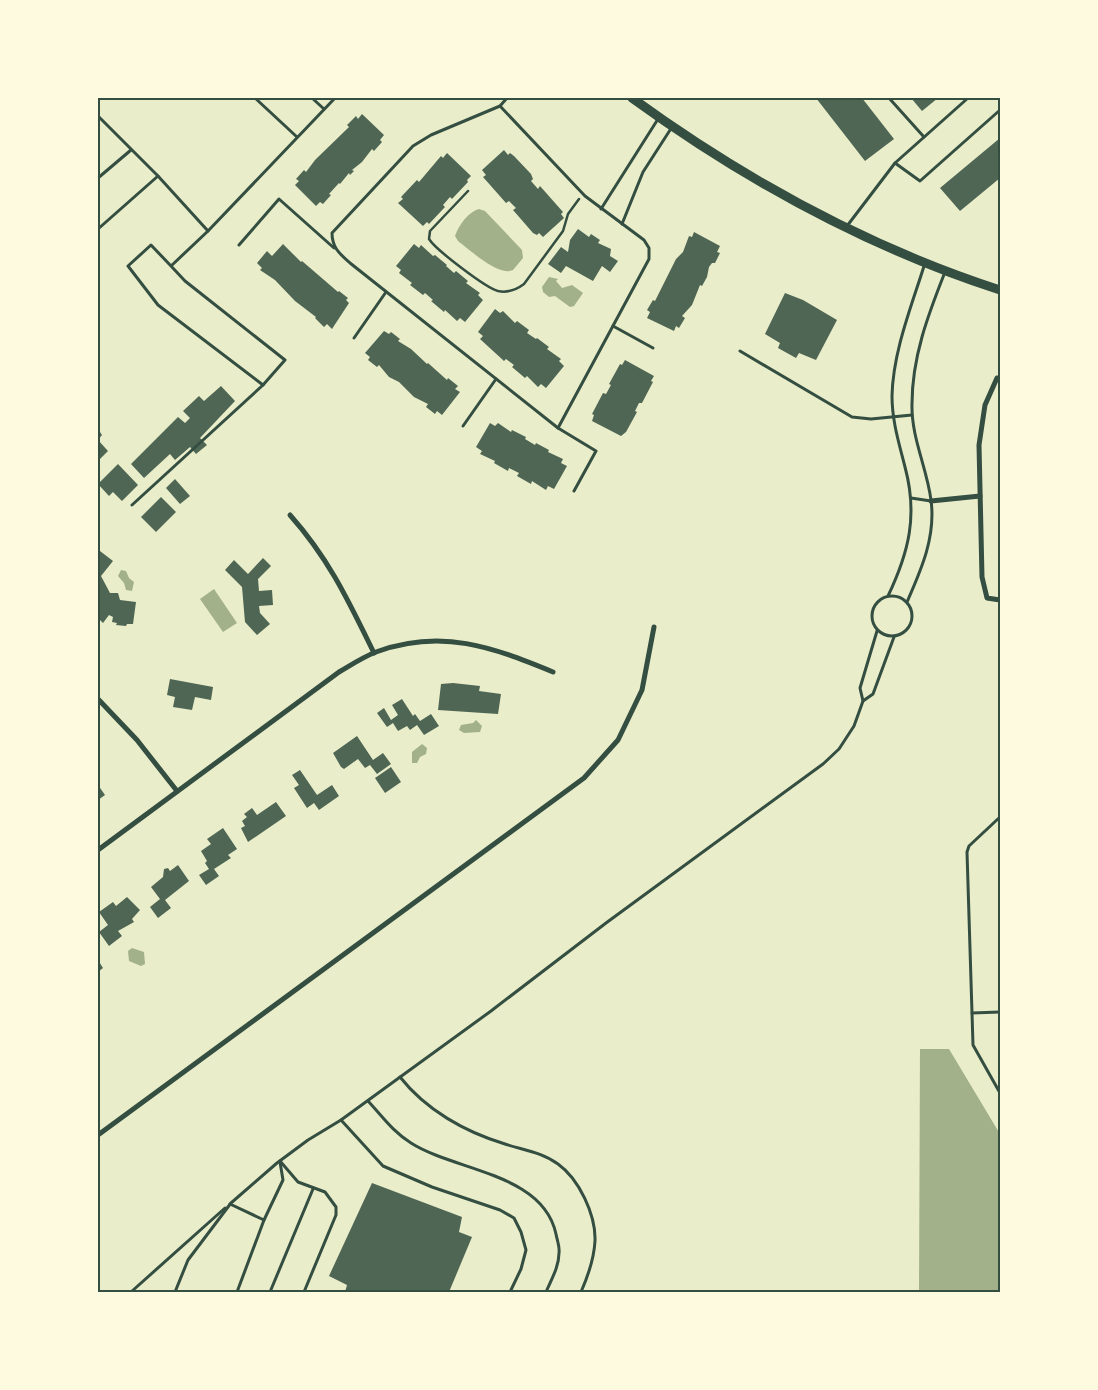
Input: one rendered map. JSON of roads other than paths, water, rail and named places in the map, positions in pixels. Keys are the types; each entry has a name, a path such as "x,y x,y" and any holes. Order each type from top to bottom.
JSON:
{"main road":[{"path":"632,98 672,127 783,197 845,228 925,262 1000,290"}],"street":[{"path":"1000,378 996,378 985,405 979,445 982,577 987,598 1000,600"},
{"path":"931,501 980,496"},
{"path":"290,515 311,539 333,572 374,653"},
{"path":"98,1135 584,778 618,740 642,690 654,627"},
{"path":"98,850 339,672 374,653 425,641 452,641 478,644 505,652 554,672"},
{"path":"98,699 137,740 177,792"}],"lane":[{"path":"255,98 297,138"},
{"path":"312,98 324,109"},
{"path":"172,266 335,98"},
{"path":"334,248 332,233 413,146 431,136 500,106 507,98"},
{"path":"889,98 924,137"},
{"path":"845,228 895,163 968,98"},
{"path":"500,106 582,193 644,240 649,248 649,259 558,428"},
{"path":"895,163 920,181 1000,110"},
{"path":"98,116 158,176 208,231"},
{"path":"601,209 659,117"},
{"path":"98,124 102,120"},
{"path":"622,224 643,172 672,127"},
{"path":"98,178 131,150"},
{"path":"98,229 158,176"},
{"path":"239,245 279,199 386,292 558,428 596,451 574,491"},
{"path":"132,505 263,385 284,360 184,281 151,245 128,266 158,305 263,385"},
{"path":"888,596 904,559 911,529 911,498 893,417 892,395 896,361 925,262"},
{"path":"907,602 926,556 930,534 931,501 912,415 914,365 928,314 946,270"},
{"path":"354,338 386,292"},
{"path":"613,326 652,348"},
{"path":"740,351 852,417 871,419 912,415"},
{"path":"463,426 496,379"},
{"path":"911,498 931,501"},
{"path":"895,596 907,602 911,610 912,619 909,628 903,634 894,637 877,631 873,625 872,610 881,599 895,596"},
{"path":"131,1292 280,1161 308,1140 368,1101 823,764 839,749 854,726 863,701 860,688 877,631"},
{"path":"863,701 873,694 894,637"},
{"path":"1000,817 969,846 967,852 973,1045 1000,1093"},
{"path":"972,1013 1000,1012"},
{"path":"400,1077 415,1097 435,1111 470,1130 505,1144 533,1150 559,1164 577,1185 590,1213 595,1240 591,1271 581,1292"},
{"path":"368,1101 395,1133 412,1144 510,1182 536,1198 555,1228 560,1252 557,1267 546,1292"},
{"path":"341,1120 383,1166 432,1187 500,1210 514,1218 521,1232 526,1250 522,1269 510,1292"},
{"path":"280,1161 298,1182 312,1189 325,1192 336,1207 336,1215 304,1292"},
{"path":"237,1292 264,1220 283,1180 280,1161"},
{"path":"270,1292 312,1189"},
{"path":"231,1203 264,1220"},
{"path":"175,1292 188,1260 231,1203"}]}
